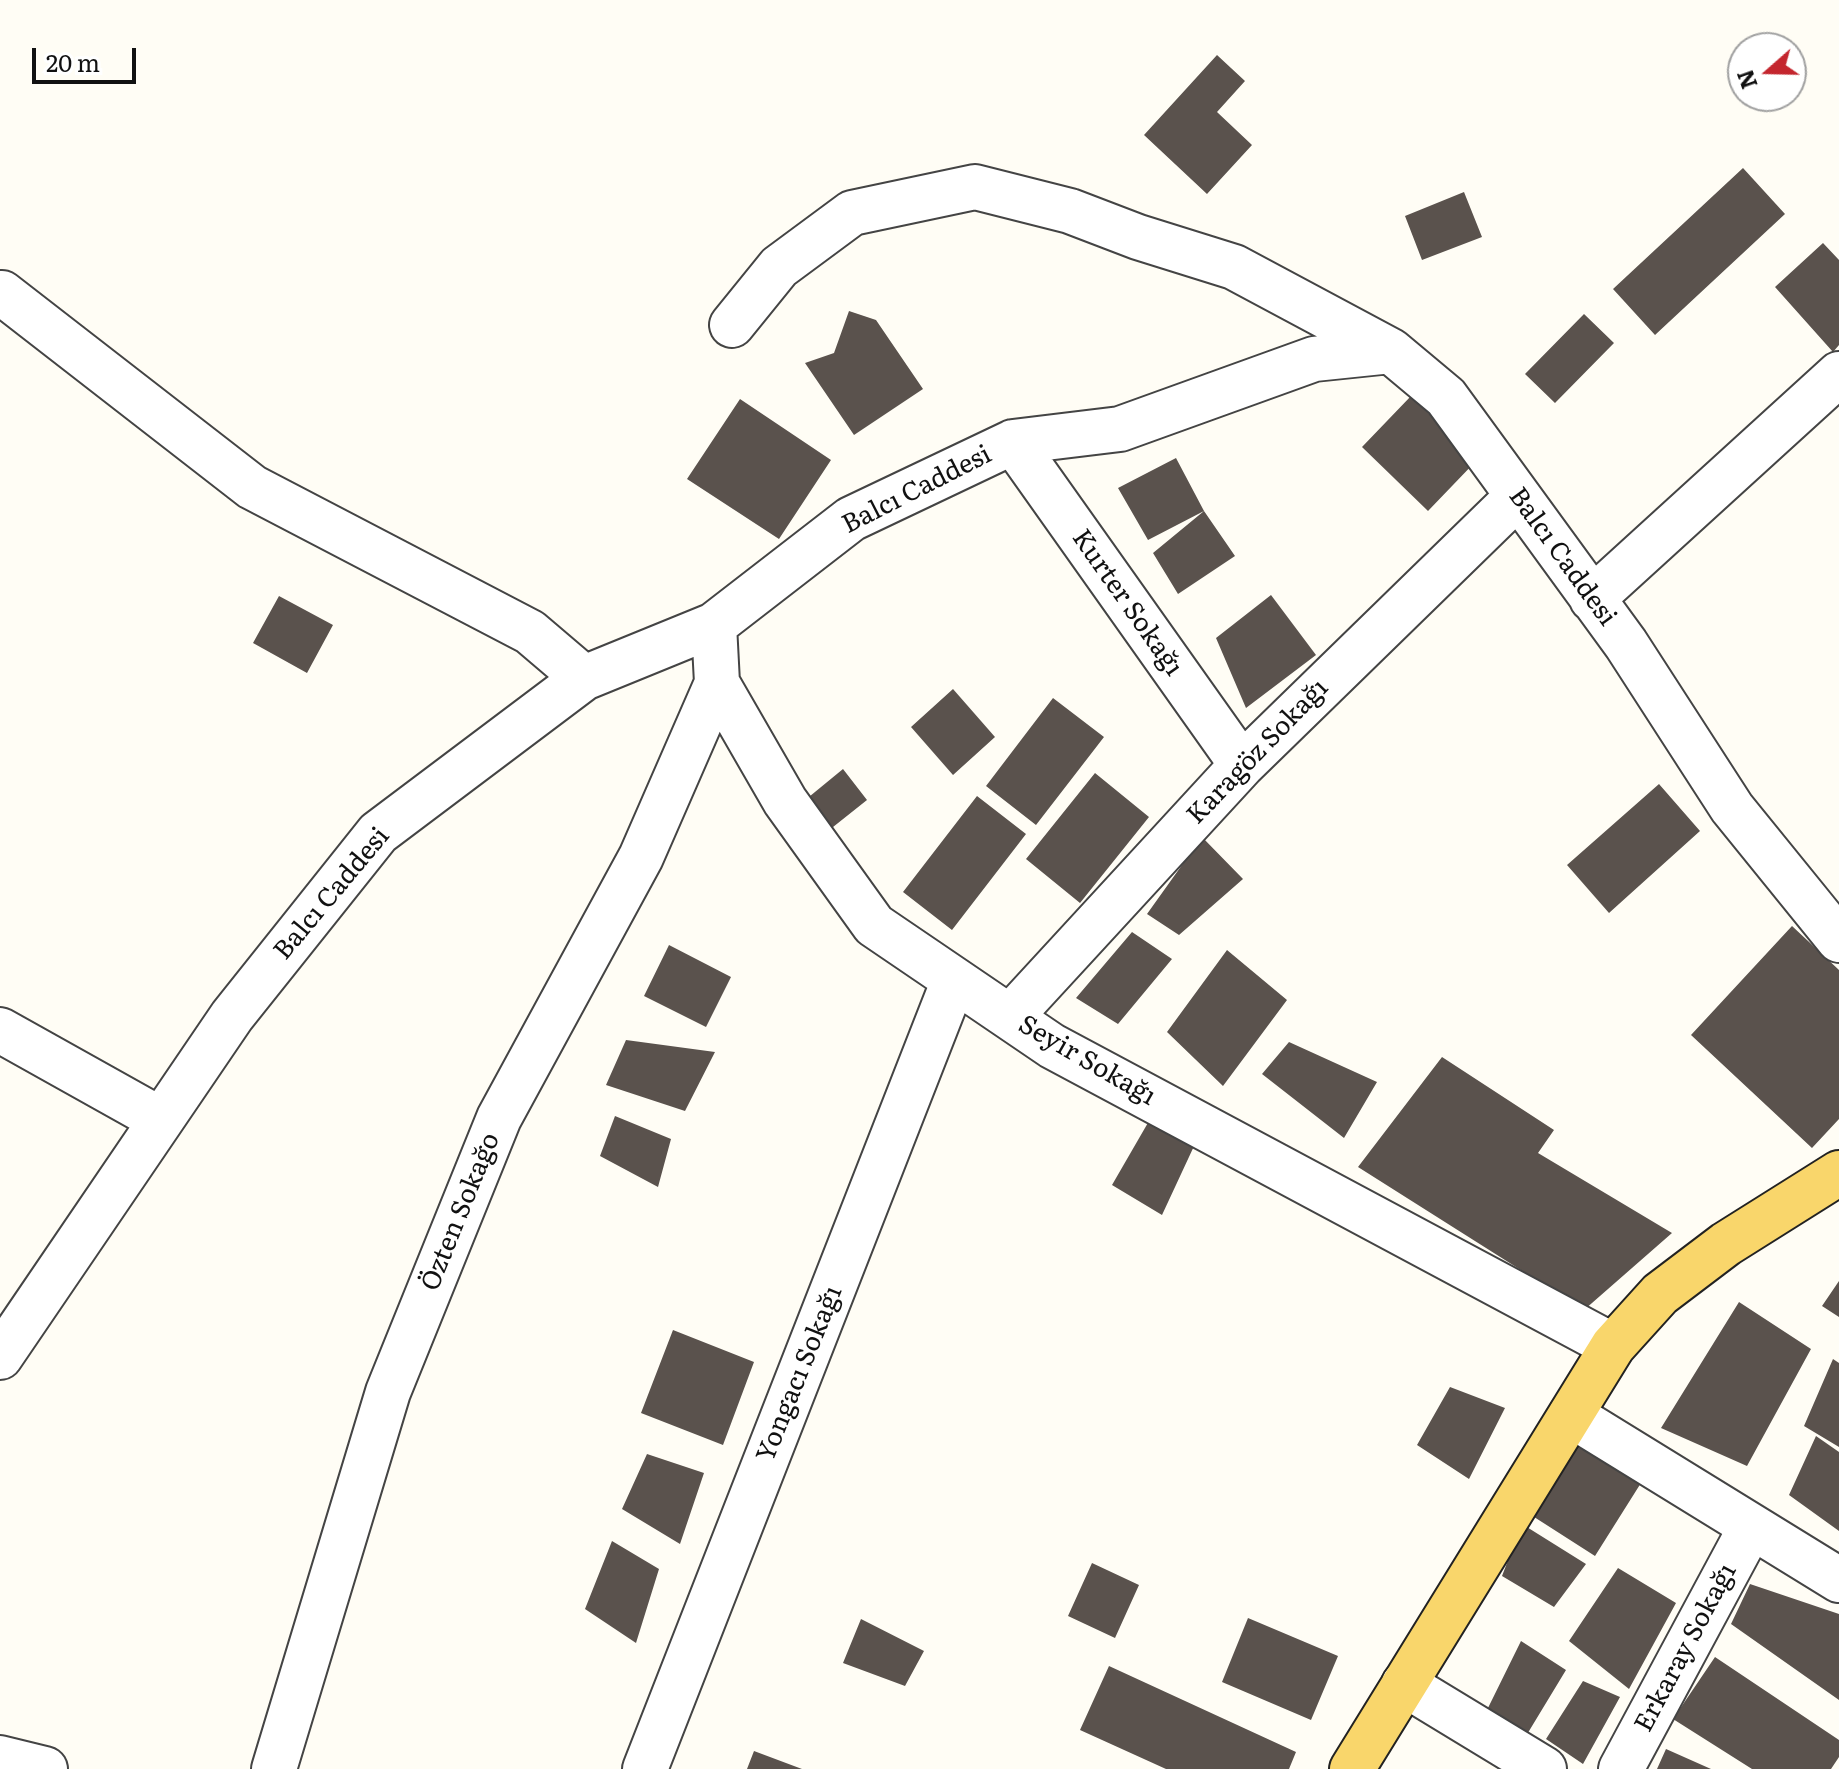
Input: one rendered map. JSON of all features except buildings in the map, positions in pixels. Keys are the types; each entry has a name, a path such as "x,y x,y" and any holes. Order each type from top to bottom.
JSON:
{"main road":[{"path":"1352,1769 1613,1346 1660,1294 1726,1244 1839,1173"}],"street":[{"path":"732,325 779,267 852,213 975,187 1070,211 1138,237 1234,267 1391,351"},
{"path":"2,293 252,487 530,632 584,678"},
{"name":"Balcı Caddesi","path":"0,1357 232,1016 378,833 584,678 714,625 851,519 1013,442 1120,429 1314,359 1391,351 1446,397 1592,599 1732,808 1839,940"},
{"path":"1592,599 1839,374"},
{"name":"Kurter Sokağı","path":"1013,442 1242,765"},
{"name":"Karagöz Sokağı","path":"1010,1017 1242,765 1517,497"},
{"name":"Seyir Sokağı","path":"714,625 717,683 785,801 874,925 1052,1046 1613,1346"},
{"name":"Özten Sokağo","path":"274,1769 388,1392 499,1118 641,857 717,683"},
{"name":"Yongacı Sokağı","path":"645,1769 954,980"},
{"path":"0,1030 161,1120"},
{"path":"1571,1415 1839,1580"},
{"name":"Erkaray Sokağı","path":"1621,1769 1751,1527"},
{"path":"1404,1684 1544,1769"},
{"path":"0,1758 45,1769"}]}
